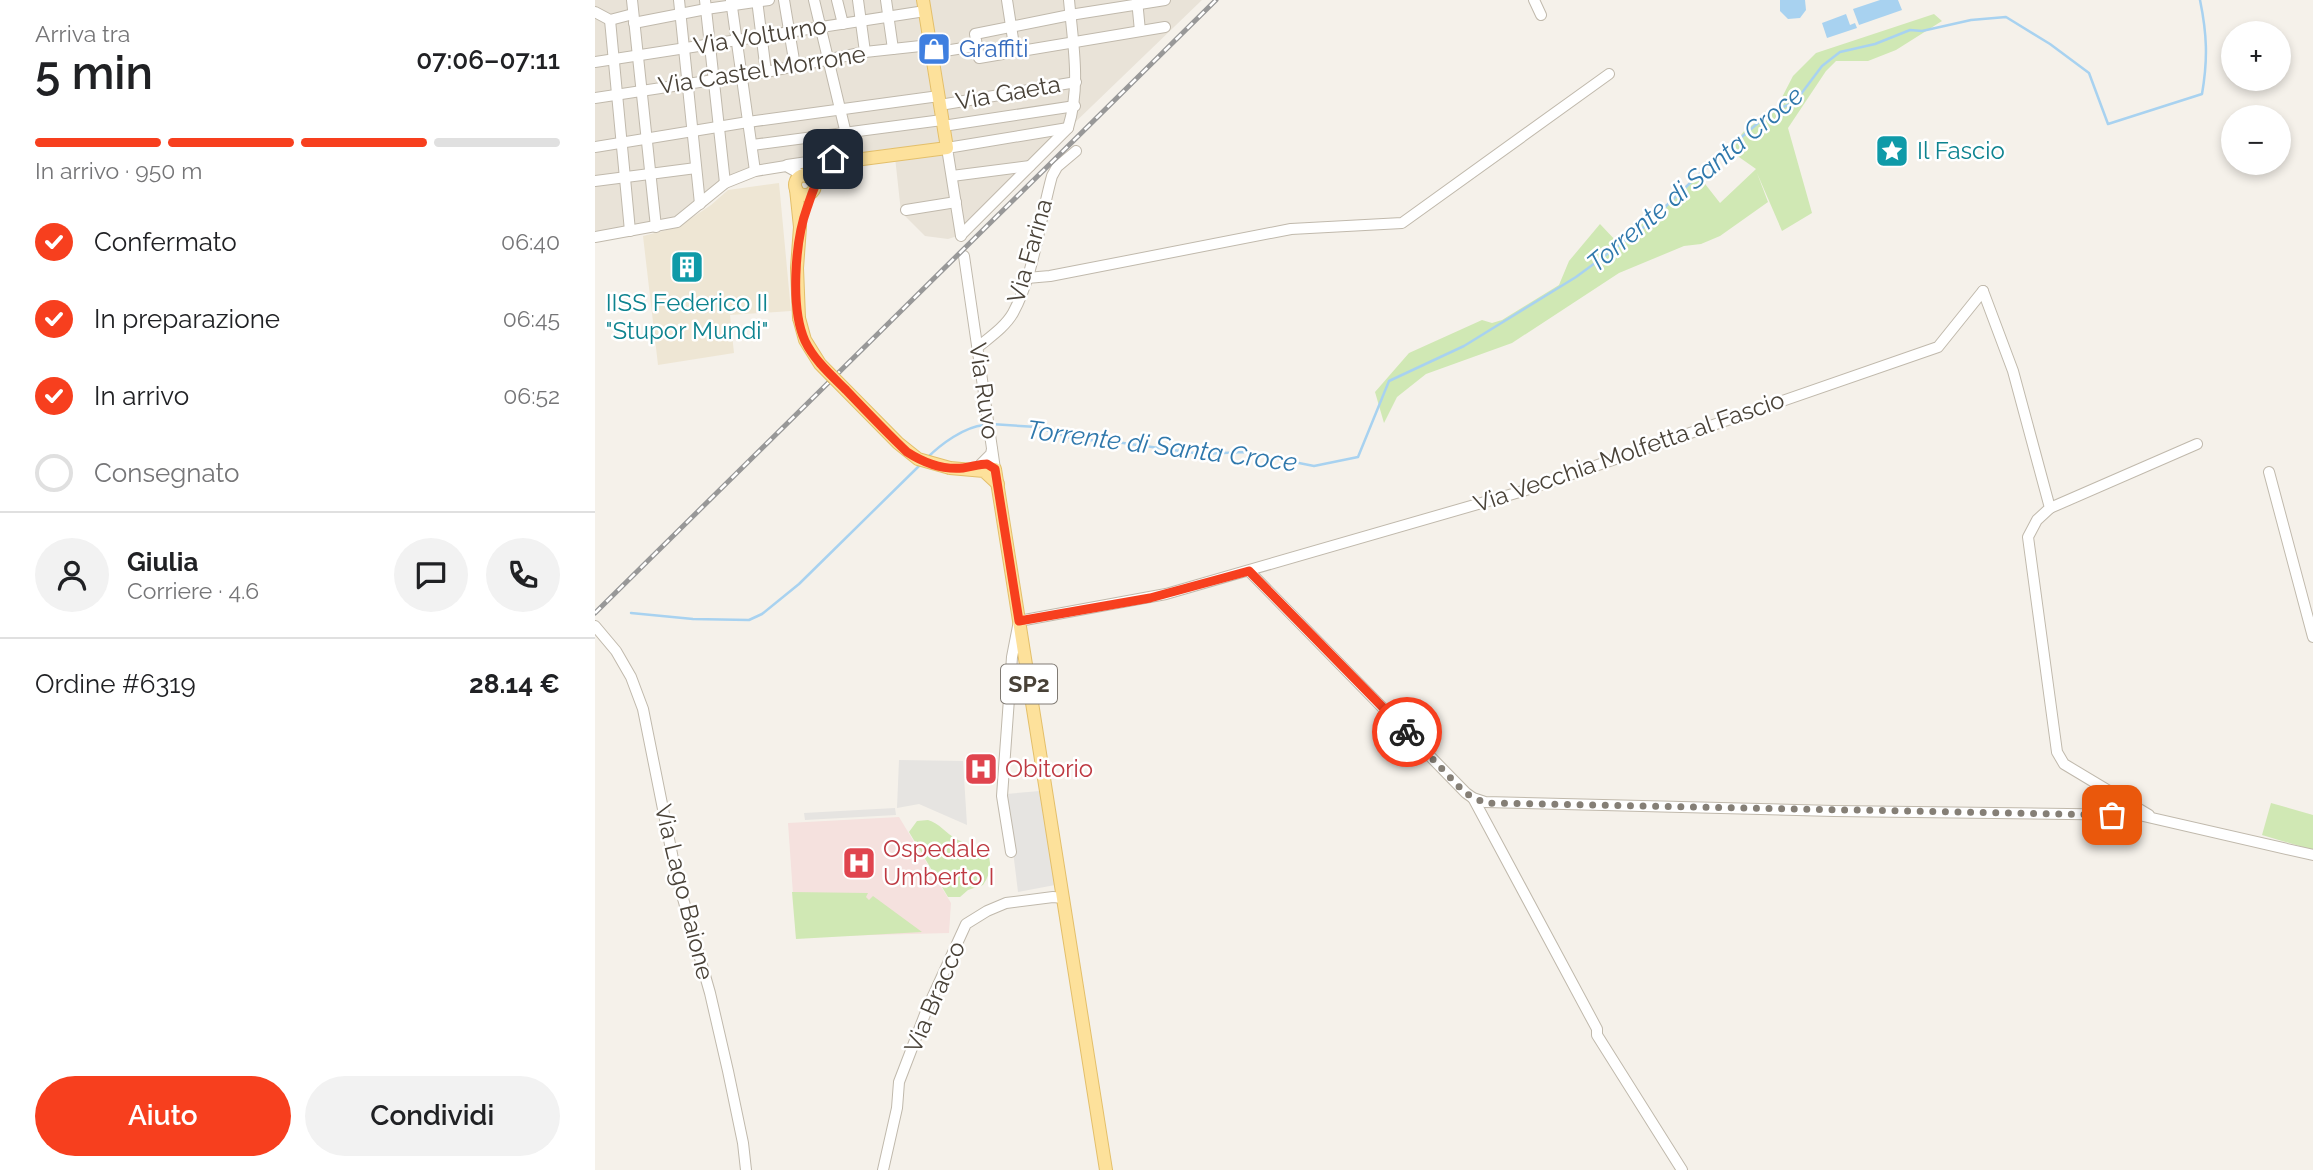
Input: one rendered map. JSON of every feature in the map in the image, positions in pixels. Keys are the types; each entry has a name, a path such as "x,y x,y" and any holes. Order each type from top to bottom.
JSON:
{"main road":[{"path":"924,6 947,148 841,162 805,184 797,268 799,318 805,340 820,364 898,443 918,459 956,468 986,468"},
{"name":"Via Ruvo","path":"986,468 998,484 1063,898"},
{"name":"SP2","path":"1063,898 1106,1170"}],"street":[{"path":"632,0 656,227"},
{"path":"679,0 700,204"},
{"path":"784,0 795,66"},
{"path":"595,237 677,222 725,183 755,171 828,159 841,162 846,133 814,0"},
{"path":"838,0 843,24"},
{"path":"858,0 865,52"},
{"path":"886,0 893,49"},
{"path":"1007,0 1015,52"},
{"path":"1068,128 947,148 961,236 1068,128 1075,106 1076,82 1069,0"},
{"path":"1165,0 1137,2 975,34 979,58 1165,27"},
{"path":"1534,0 1541,15"},
{"path":"595,12 610,20 680,13 706,4 761,1 766,72"},
{"path":"1137,2 1140,31"},
{"path":"732,3 755,171"},
{"path":"706,4 725,183"},
{"name":"Via Volturno","path":"595,62 861,21 924,6"},
{"path":"610,20 630,231"},
{"name":"Via Castel Morrone","path":"595,98 766,72 865,52 976,46"},
{"path":"1027,278 1050,276 1290,229 1402,223 1609,74"},
{"name":"Via Gaeta","path":"595,147 840,108 939,101 1076,82"},
{"path":"752,145 1075,106"},
{"name":"Via Farina","path":"978,348 1004,325 1013,313 1027,278 1052,176 1057,167 1076,151"},
{"path":"952,176 1030,166"},
{"path":"779,167 795,169 805,184"},
{"path":"595,181 697,169"},
{"path":"906,210 956,202"},
{"name":"Via Ruvo","path":"964,256 993,445 986,468"},
{"name":"Via Vecchia Molfetta al Fascio","path":"1019,621 1166,594 1523,491 1938,347 1983,291 2013,371 2050,509"},
{"path":"2153,817 2064,764 2057,752 2028,537 2036,520 2050,509 2197,444"},
{"path":"2269,472 2313,637"},
{"path":"1249,571 1473,798 1597,1029 1597,1035 1682,1170"},
{"path":"1011,852 1002,796 1012,657 1019,621"},
{"name":"Via Lago Baione","path":"595,626 616,651 631,677 643,709 663,818 713,1006 743,1143 746,1170"},
{"path":"1473,798 1499,804 2139,815 2313,855"},
{"name":"Via Bracco","path":"883,1170 897,1108 899,1082 927,1009 966,924 1006,903 1063,898"}],"shaded area":[{"path":"595,0 1202,0 1065,132 967,233 948,239 925,236 901,212 894,148 758,167 726,185 678,225 595,242"},
{"path":"779,183 791,311 730,315 734,353 658,365 643,236 678,227 728,190"},
{"path":"899,760 963,761 967,825 919,804 897,808"},
{"path":"1040,791 1055,885 1018,892 1006,794"},
{"path":"895,808 896,815 805,820 804,813"},
{"name":"Ospedale Umberto I","path":"899,817 951,903 949,933 796,937 788,823"}],"green space":[{"path":"1934,14 1942,21 1896,50 1868,61 1836,61 1826,71 1788,128 1812,213 1782,231 1757,173 1768,202 1720,236 1701,244 1684,246 1619,273 1512,343 1426,374 1397,397 1384,423 1375,392 1409,353 1482,320 1492,323 1502,320 1559,285 1569,261 1600,224 1617,242 1671,202 1697,178 1702,180 1720,203 1756,169 1729,150 1745,130 1776,109 1793,76 1816,53"},
{"path":"2271,803 2313,815 2313,850 2262,835"},
{"path":"928,820 956,839 978,846 986,852 990,866 983,885 968,890 960,897 948,897 909,832 917,821"},
{"path":"792,892 868,893 866,897 869,900 873,896 922,932 796,939"}],"water":[{"path":"1780,0 1805,0 1806,10 1800,18 1788,19 1780,11"},
{"path":"1880,0 1898,0 1902,10 1859,25 1853,9"},
{"path":"1846,14 1850,25 1855,23 1857,28 1827,38 1822,23"}],"waterway":[{"name":"Torrente di Santa Croce","path":"991,424 1037,427 1073,439 1202,454 1244,452 1314,466 1358,457 1389,381 1464,346 1576,277 1644,227 1710,164 1771,112 1795,102 1822,66 1840,52 1875,44 1910,30 1922,31 1971,20 2006,17 2050,44 2089,73 2108,124 2202,94 2206,47 2200,0"},
{"name":"Torrente di Santa Croce","path":"927,458 953,437 984,425"},
{"name":"Torrente di Santa Croce","path":"631,613 693,619 749,620 762,614 799,584 920,465"}],"railway":[{"path":"595,613 1216,0"}],"way so far":[{"path":"1407,732 1465,793 1485,803 2112,815"}],"place":[{"name":"Graffiti","path":"934,49"},
{"name":"Il Fascio","path":"1892,151"},
{"name":"IISS Federico II \"Stupor Mundi\"","path":"687,267"},
{"name":"Obitorio","path":"981,769"},
{"name":"Ospedale Umberto I","path":"859,863"}],"route":[{"path":"833,159 839,162 832,163 818,180 800,227 797,268 801,331 820,364 907,452 939,466 963,468 987,464 995,469 1019,621 1150,598 1249,571 1407,732"}]}
